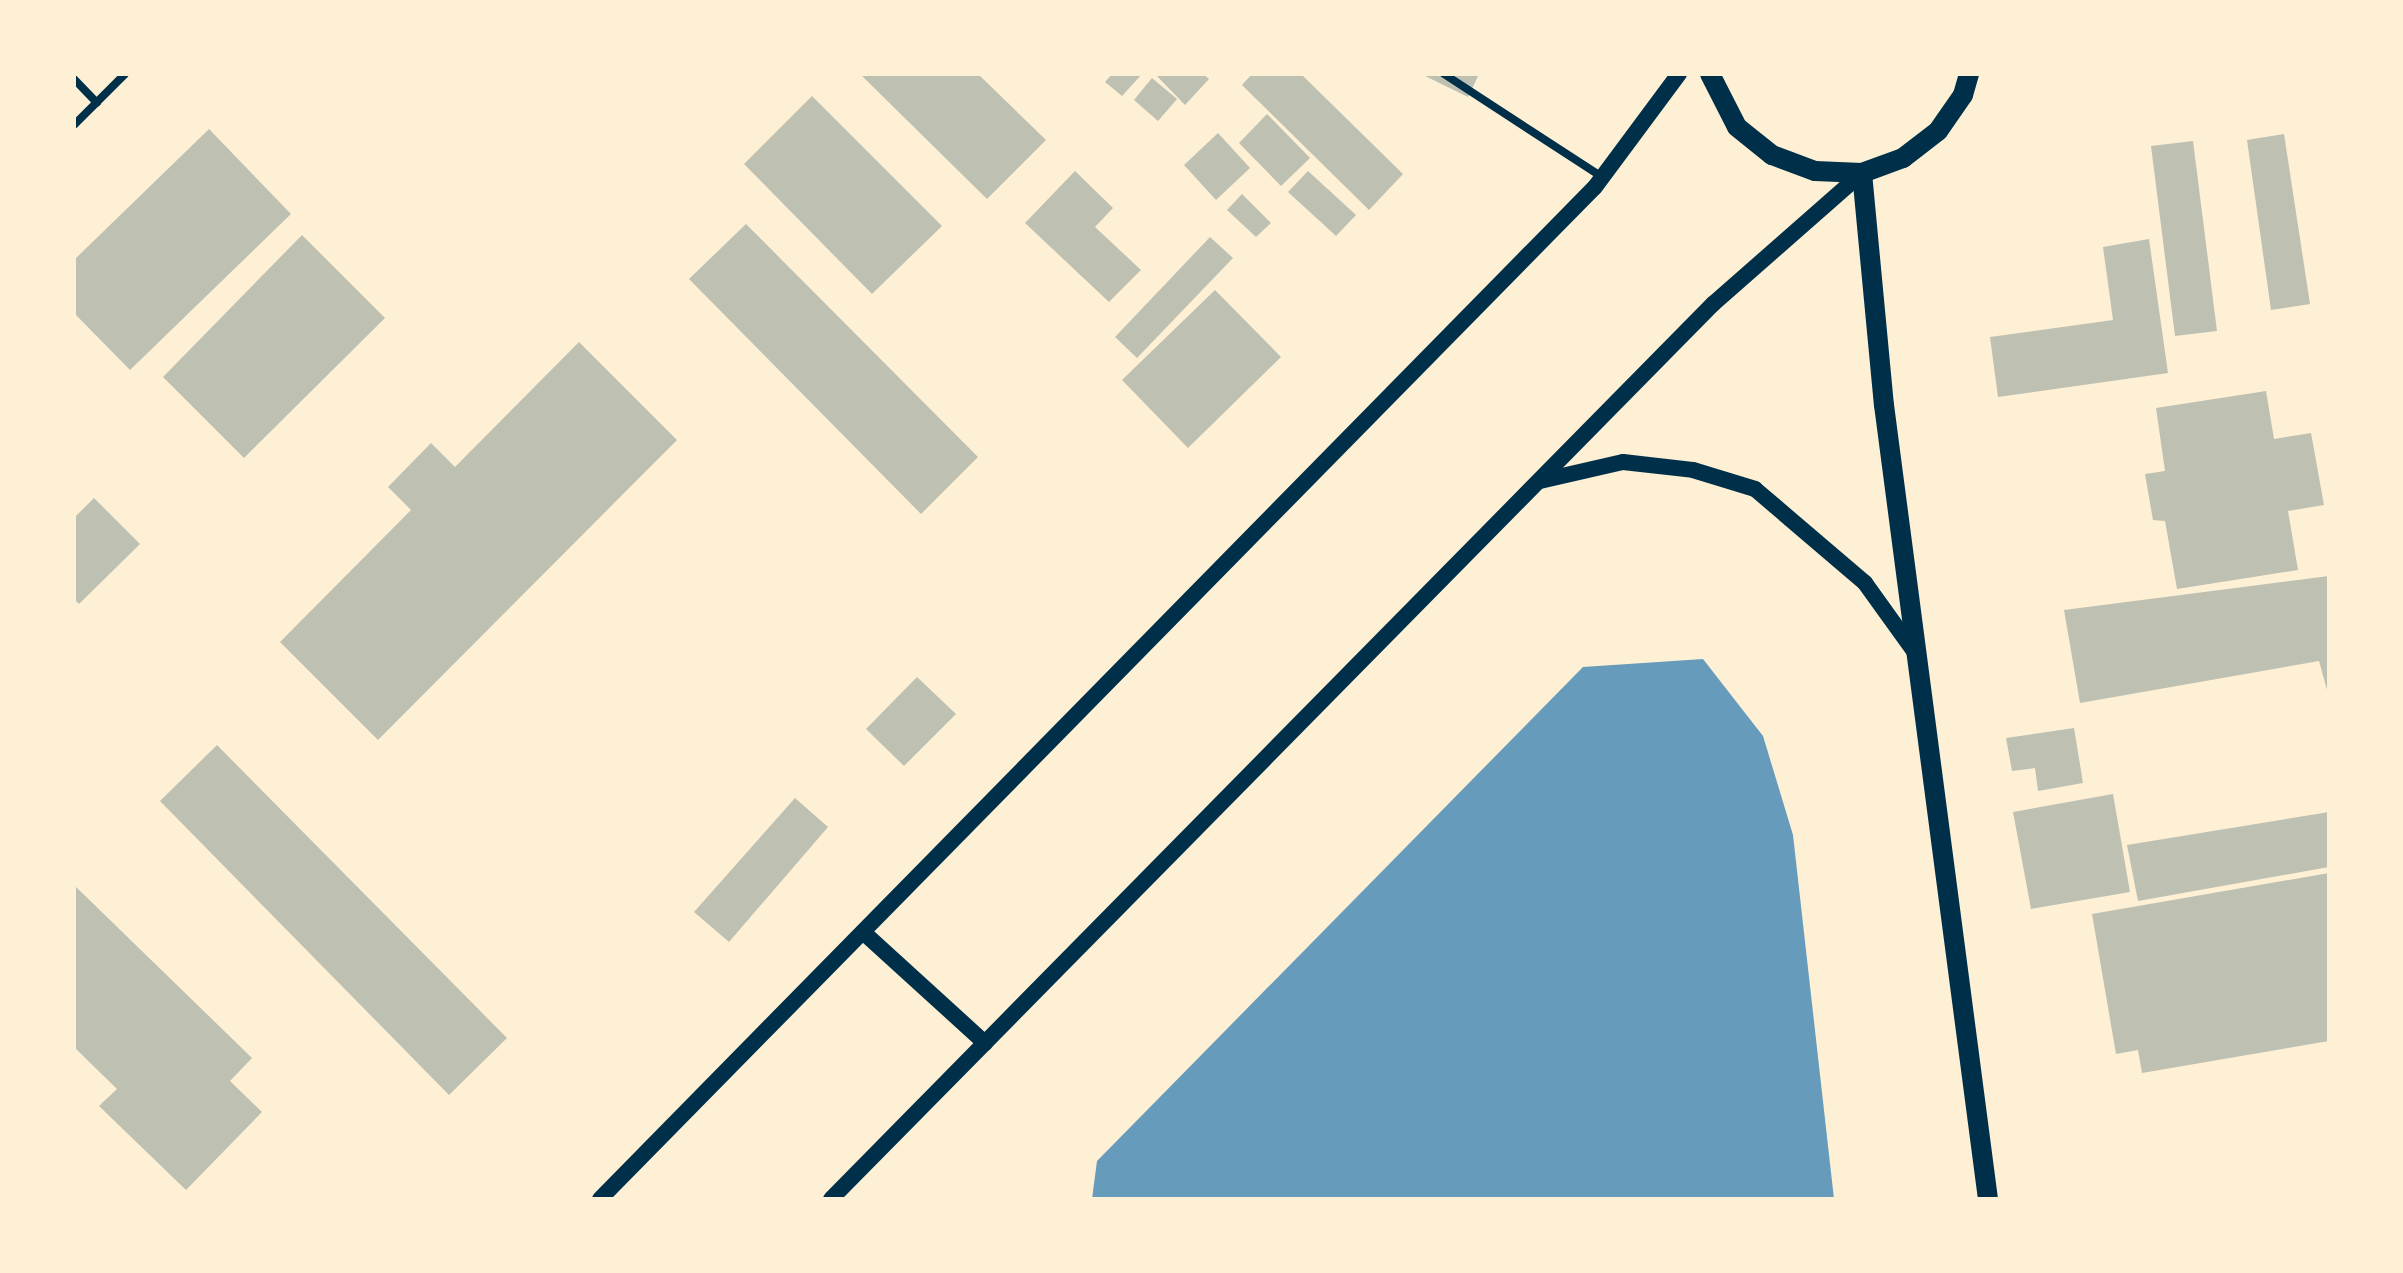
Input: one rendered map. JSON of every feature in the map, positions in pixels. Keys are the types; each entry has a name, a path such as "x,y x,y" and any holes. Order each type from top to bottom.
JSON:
{"main road":[{"path":"600,1199 1602,177 1679,74"},
{"path":"1710,74 1737,127 1772,155 1815,171 1862,173"},
{"path":"831,1199 1713,304 1862,173 1903,158 1938,131 1963,95 1969,74"},
{"path":"1862,173 1884,405 1988,1199"},
{"path":"1538,481 1623,462 1693,470 1755,489 1865,583 1916,654"},
{"path":"863,932 985,1043"}],"street":[{"path":"74,125 125,74"},
{"path":"1444,74 1602,177"},
{"path":"74,79 97,103"}],"water":[{"path":"1703,659 1763,736 1793,835 1834,1199 1092,1199 1097,1161 1583,667"}],"building":[{"path":"860,74 978,74 1046,140 987,199"},
{"path":"1112,74 1142,74 1122,96 1105,82"},
{"path":"1155,74 1203,74 1209,79 1185,105"},
{"path":"1252,74 1301,74 1403,174 1369,210 1242,85"},
{"path":"1421,74 1479,74 1468,97"},
{"path":"1152,78 1177,99 1158,121 1134,100"},
{"path":"812,96 942,226 872,294 744,164"},
{"path":"1267,114 1310,158 1281,186 1239,143"},
{"path":"209,129 291,214 130,370 74,313 74,260"},
{"path":"1218,133 1250,168 1216,200 1184,165"},
{"path":"2284,134 2310,304 2271,310 2247,140"},
{"path":"2193,141 2217,331 2175,336 2151,146"},
{"path":"1075,171 1113,208 1095,227 1141,270 1109,302 1025,223"},
{"path":"1308,171 1356,215 1336,236 1288,192"},
{"path":"1242,194 1271,223 1256,237 1227,210"},
{"path":"746,224 978,457 921,514 689,279"},
{"path":"302,235 385,318 244,458 163,377"},
{"path":"1210,237 1233,258 1137,358 1115,337"},
{"path":"2149,239 2168,373 1998,397 1990,337 2113,320 2103,247"},
{"path":"1215,290 1281,357 1188,448 1122,380"},
{"path":"579,342 677,440 378,740 280,642 411,510 388,487 431,443 455,467"},
{"path":"2266,391 2274,439 2311,433 2324,505 2288,511 2298,570 2177,589 2165,521 2153,520 2145,474 2165,471 2156,408"},
{"path":"94,498 140,544 79,604 74,599 74,518"},
{"path":"2329,576 2329,697 2319,661 2080,703 2064,610"},
{"path":"917,677 956,714 904,766 866,729"},
{"path":"2074,728 2083,783 2038,791 2035,768 2012,771 2006,738"},
{"path":"217,745 507,1038 449,1095 160,801"},
{"path":"2113,794 2130,892 2031,909 2013,812"},
{"path":"795,798 828,827 729,942 694,912"},
{"path":"2329,812 2329,867 2138,901 2127,845"},
{"path":"2329,873 2329,1041 2142,1073 2138,1050 2116,1054 2092,914"},
{"path":"74,885 252,1058 230,1081 262,1112 186,1190 99,1106 117,1089 74,1047"}]}
